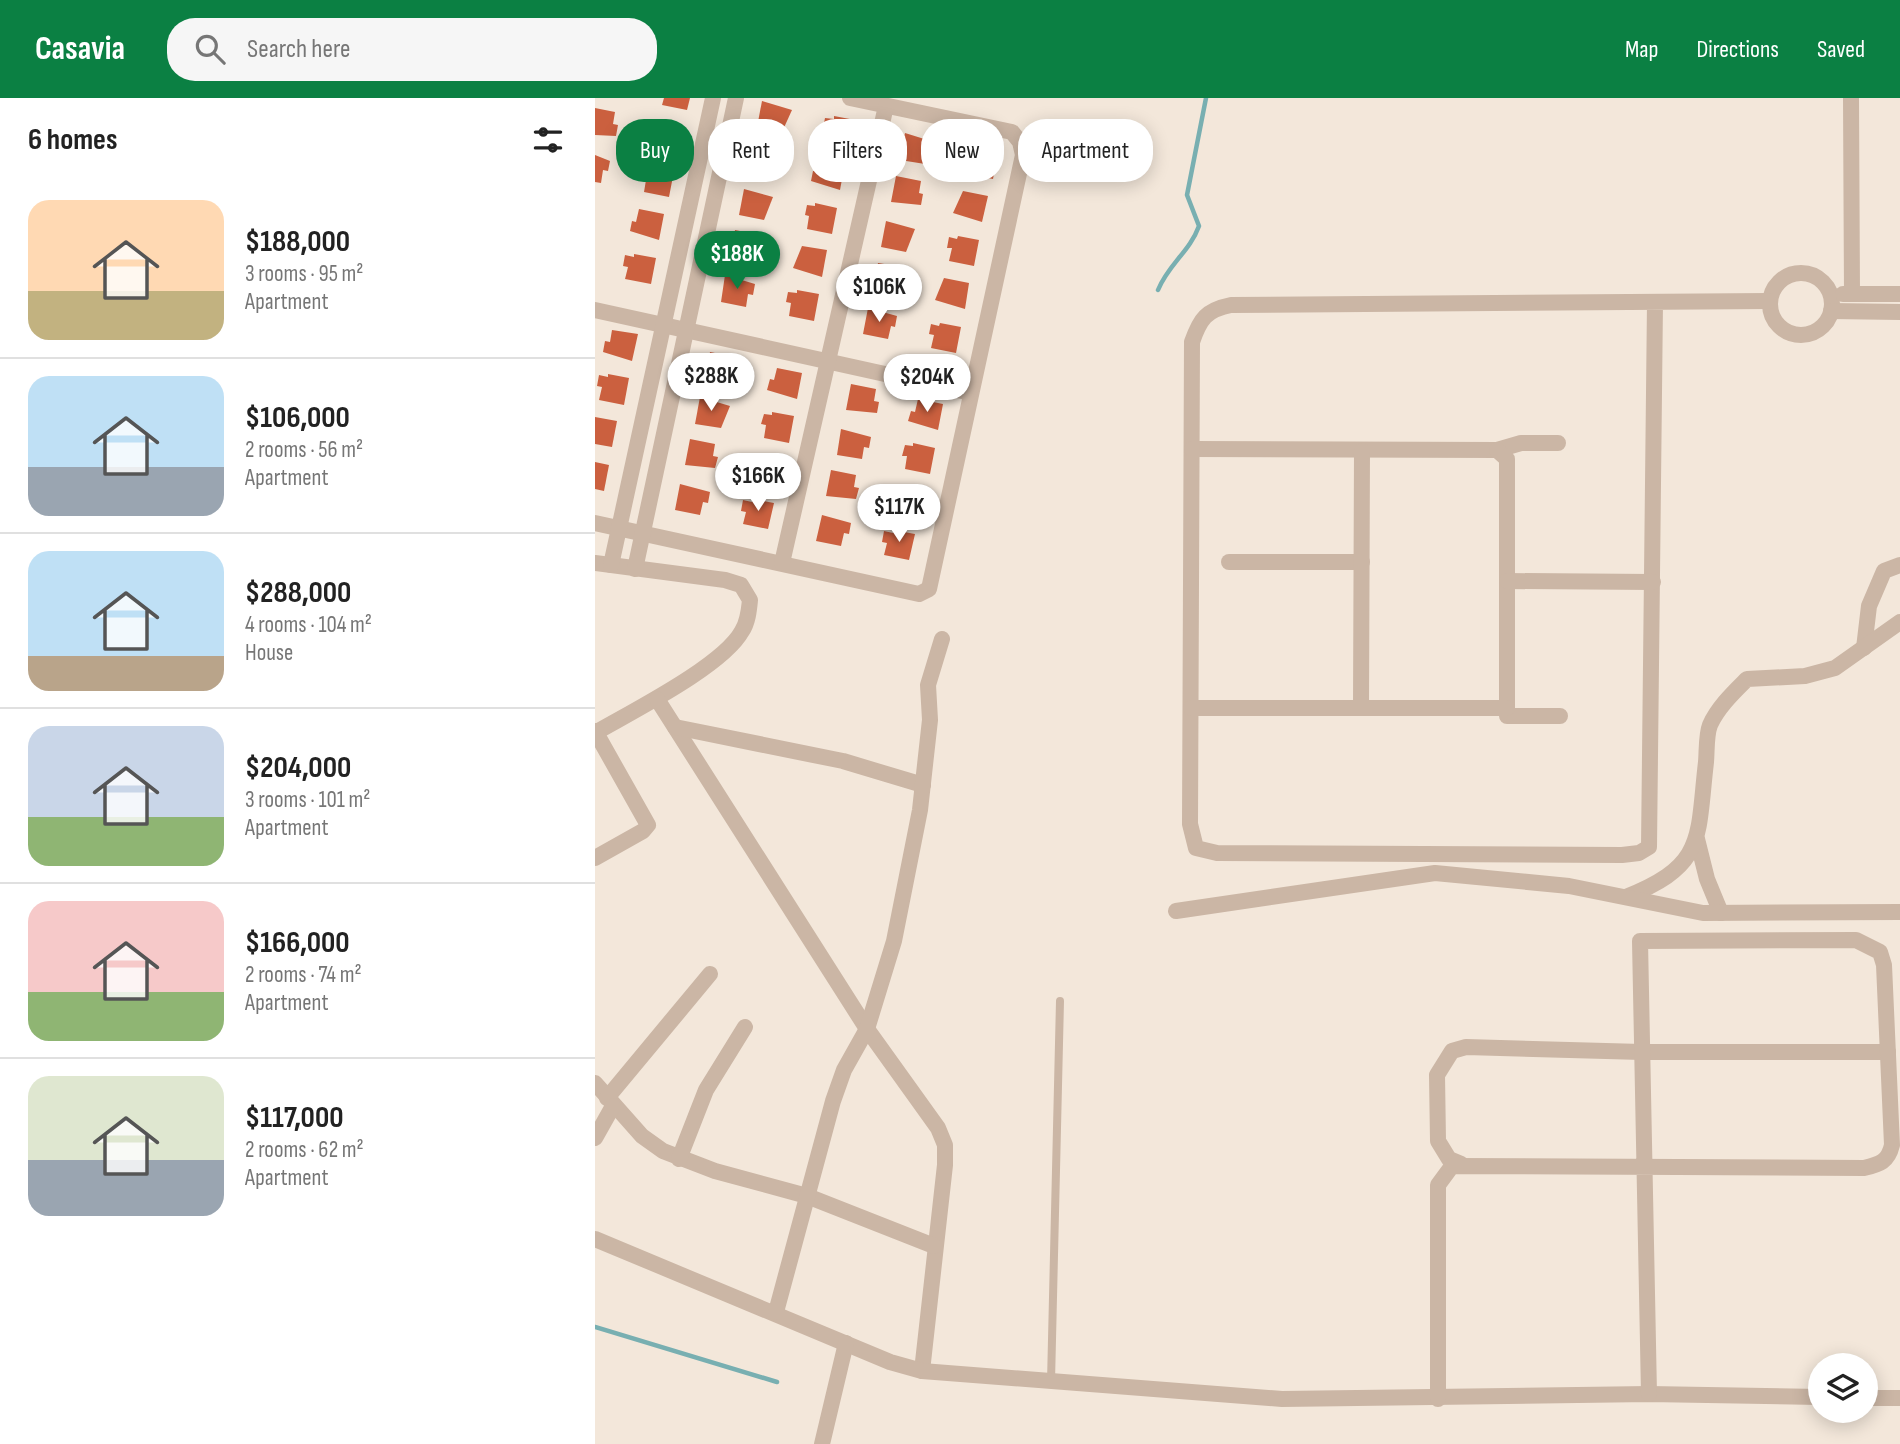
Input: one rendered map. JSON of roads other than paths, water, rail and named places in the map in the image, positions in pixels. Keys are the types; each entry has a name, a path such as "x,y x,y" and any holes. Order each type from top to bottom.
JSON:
{"street":[{"path":"595,858 643,831 648,825 596,732 657,699 734,643 743,630 750,600 741,584 733,582 603,564 619,528 713,98"},
{"path":"635,569 736,98"},
{"path":"595,523 919,594 929,589 1023,155 1020,142 1012,132 850,98"},
{"path":"1851,98 1852,294"},
{"path":"782,563 886,106"},
{"path":"1792,274 1811,274 1820,279 1831,294 1831,311 1823,326 1800,335 1777,325 1769,301 1776,284 1792,274"},
{"path":"1831,294 1900,294"},
{"path":"1655,302 1649,847 1639,853 1206,853 1196,848 1191,836 1192,342 1199,321 1212,309 1231,305 1769,301"},
{"path":"595,310 971,393"},
{"path":"1831,311 1900,312"},
{"path":"1192,449 1497,450 1521,443 1558,443"},
{"path":"1497,450 1507,459 1507,716 1560,716"},
{"path":"1361,707 1362,451"},
{"path":"1229,562 1361,562"},
{"path":"1864,648 1869,606 1884,571 1900,565"},
{"path":"1507,581 1653,582"},
{"path":"1721,913 1707,879 1697,839 1709,726 1726,699 1747,679 1805,676 1835,668 1900,622"},
{"path":"776,1312 844,1070 867,1029 894,941 923,785 930,720 928,685 942,639"},
{"path":"657,699 867,1029 939,1128 945,1145 922,1371"},
{"path":"1191,708 1507,708"},
{"path":"675,727 843,761 923,785"},
{"path":"1626,897 1656,885 1680,869 1697,839"},
{"path":"1176,911 1436,873 1569,886 1703,913 1900,912"},
{"path":"1438,1399 1438,1185 1452,1166 1461,1164 1645,1165 1864,1168 1881,1164 1890,1155 1892,1145 1888,1052 1880,952 1856,940 1640,941 1642,1052 1645,1165 1650,1394"},
{"path":"595,1138 610,1102 710,974"},
{"path":"679,1159 706,1090 745,1027"},
{"path":"1461,1164 1449,1159 1439,1141 1437,1075 1452,1051 1466,1047 1642,1052 1888,1052"},
{"path":"595,1083 642,1136 679,1159 807,1196 934,1245"},
{"path":"595,1239 776,1312 890,1362 922,1371 1282,1399 1438,1399 1650,1394 1808,1397"},
{"path":"822,1444 846,1343"},
{"path":"1878,1398 1900,1398"}],"lane":[{"path":"1051,1382 1060,1001"}],"waterway":[{"path":"1158,290 1199,226 1187,195 1206,98"},
{"path":"595,1327 777,1382"}]}
